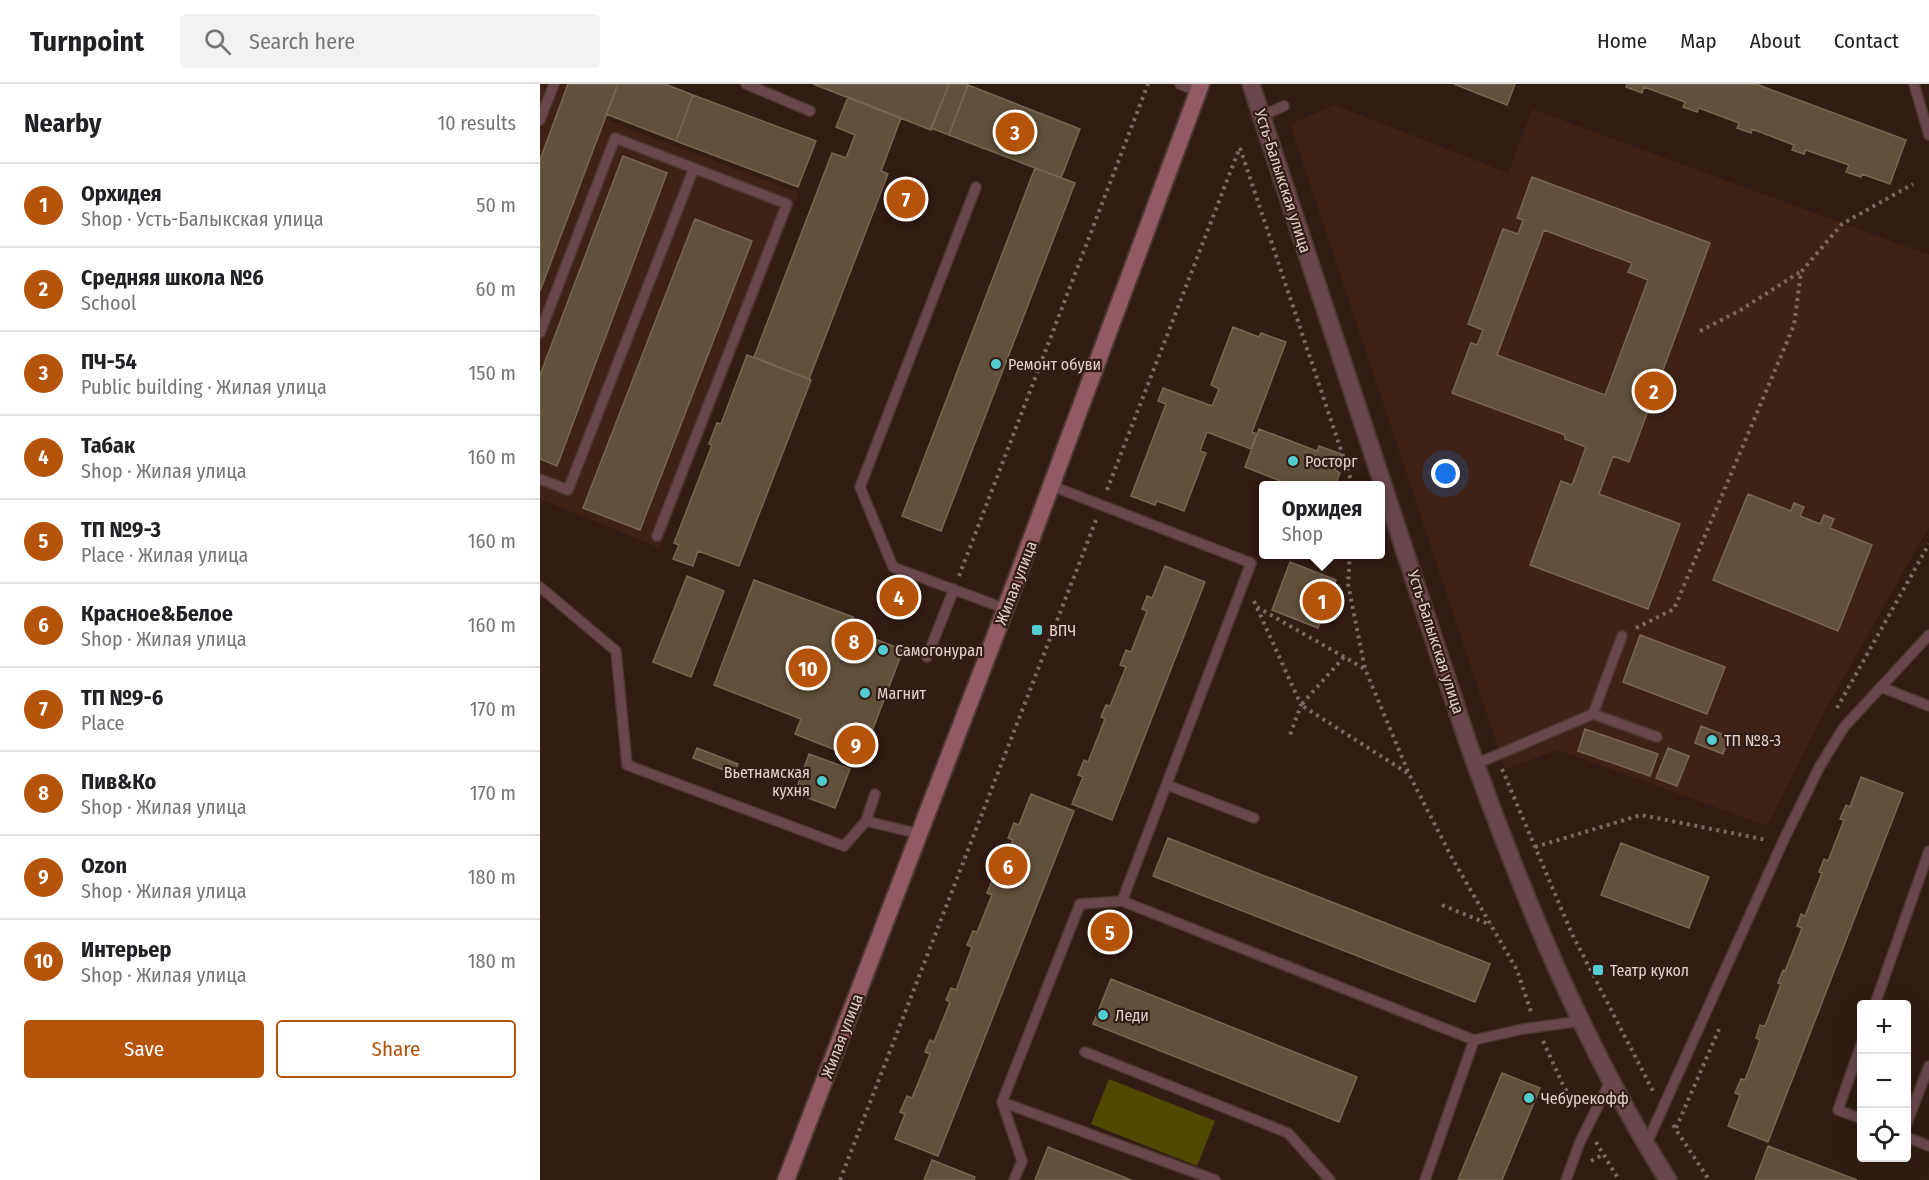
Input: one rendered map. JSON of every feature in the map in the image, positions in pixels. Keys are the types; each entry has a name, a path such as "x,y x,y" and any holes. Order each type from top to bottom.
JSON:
{"main road":[{"name":"Жилая улица","path":"786,1180 1006,609 1200,88"}],"street":[{"name":"Усть-Балыкская улица","path":"1251,84 1382,481"},
{"name":"Усть-Балыкская улица","path":"1385,490 1476,764 1542,934 1581,1021 1611,1080 1668,1180"}],"lane":[{"path":"540,120 554,84"},
{"path":"746,84 810,111"},
{"path":"1180,84 1200,88"},
{"path":"1914,84 1929,135"},
{"path":"1261,116 1284,106"},
{"path":"540,333 615,138 787,204 657,536"},
{"path":"540,479 568,490 694,168"},
{"path":"976,187 860,487 893,567 1006,609"},
{"path":"1052,486 1251,563 1122,901"},
{"path":"540,587 616,651 627,765 844,846 866,821 874,794"},
{"path":"927,657 954,589"},
{"path":"1646,1145 1785,837 1820,766 1844,727 1929,635"},
{"path":"1593,714 1622,636"},
{"path":"1881,687 1929,706"},
{"path":"1476,764 1593,714 1657,737"},
{"path":"1167,785 1254,818"},
{"path":"866,821 920,834"},
{"path":"1877,1000 1929,851"},
{"path":"1014,1180 1022,1161 1002,1102 1080,904 1122,901 1474,1040 1536,1027 1581,1021"},
{"path":"1425,1180 1474,1040"},
{"path":"1085,1052 1288,1132 1330,1180"},
{"path":"1857,1117 1838,1110 1858,1054"},
{"path":"1911,1112 1929,1065"},
{"path":"1566,1180 1611,1080"},
{"path":"1002,1102 1215,1180"},
{"path":"1911,1139 1929,1146"}],"path":[{"path":"954,589 1148,84"},
{"path":"840,1180 1240,147 1351,481"},
{"path":"1700,331 1739,312 1801,272 1842,224 1913,184"},
{"path":"1622,636 1674,609 1794,325 1801,272"},
{"path":"1832,716 1929,544"},
{"path":"1350,559 1348,584 1365,669 1410,775 1452,858 1517,970 1536,1027 1563,1085 1619,1180"},
{"path":"1245,581 1301,705 1410,775"},
{"path":"1256,606 1365,669"},
{"path":"1289,738 1301,705 1344,657"},
{"path":"1496,756 1572,934 1663,1108 1709,1180"},
{"path":"1535,847 1641,815 1769,841"},
{"path":"1442,905 1492,926"},
{"path":"1675,1128 1723,1020"}],"shaded area":[{"path":"540,84 623,84 609,121 799,193 660,548 540,499"},
{"path":"1335,105 1508,173 1532,109 1929,255 1929,527 1824,712 1767,826 1558,750 1505,769 1290,124"},
{"path":"1109,1079 1215,1121 1197,1166 1091,1124"}],"building":[{"path":"568,84 618,84 540,291 540,160"},
{"path":"618,84 665,84 693,95 676,141 606,114"},
{"path":"813,84 949,84 931,130"},
{"path":"949,84 968,84 949,135 931,128"},
{"path":"1454,84 1515,84 1507,105"},
{"path":"1627,84 1756,84 1906,140 1890,184 1862,174 1861,177 1846,172 1849,165 1806,150 1804,154 1792,150 1794,145 1752,129 1751,133 1737,128 1739,123 1699,108 1697,112 1683,107 1685,102 1644,87 1642,93 1626,87"},
{"path":"968,85 1080,129 1061,178 949,135"},
{"path":"693,95 816,141 798,187 676,141"},
{"path":"848,97 901,118 881,171 888,174 809,379 754,357 832,153 846,158 855,135 836,127"},
{"path":"623,156 667,173 557,466 540,459 540,375"},
{"path":"1035,168 1075,183 941,531 902,516"},
{"path":"1532,177 1710,243 1629,462 1613,456 1599,494 1680,524 1648,609 1530,565 1561,481 1572,485 1586,447 1565,439 1565,435 1452,393 1471,343 1477,345 1483,330 1468,324 1503,229 1518,234 1523,220 1517,218","holes":["1544,230 1632,263 1628,272 1648,280 1605,395 1497,355"]},
{"path":"903,178 923,186 909,220 890,212"},
{"path":"695,219 752,241 640,530 583,508"},
{"path":"1233,327 1259,337 1261,333 1286,342 1252,432 1257,434 1251,449 1207,432 1200,451 1206,453 1184,511 1157,501 1155,505 1131,496 1166,404 1158,401 1163,388 1212,406 1219,389 1211,385"},
{"path":"747,355 811,380 739,566 698,551 693,566 673,559 679,545 674,543 712,445 709,444 717,423 721,424"},
{"name":"Росторг","path":"1259,429 1317,451 1319,446 1341,454 1335,470 1340,473 1337,481 1280,481 1245,467"},
{"path":"1748,494 1791,511 1794,503 1804,507 1800,516 1820,524 1824,515 1834,519 1830,528 1872,545 1838,631 1713,580"},
{"path":"1290,562 1336,580 1318,628 1272,610"},
{"path":"1165,566 1205,582 1112,820 1072,804 1083,777 1078,775 1084,760 1088,762 1105,719 1101,717 1106,705 1110,706 1126,667 1120,665 1126,650 1131,652 1147,611 1142,609 1147,596 1152,598"},
{"path":"687,576 724,591 691,677 653,662"},
{"path":"754,580 853,617 849,629 903,650 861,760 795,734 801,719 714,685"},
{"path":"887,584 917,596 912,610 881,598"},
{"path":"1640,635 1725,667 1707,714 1623,682"},
{"name":"ТП №8-3","path":"1701,726 1729,737 1723,754 1695,743"},
{"path":"1585,729 1658,754 1650,776 1578,751"},
{"path":"697,748 738,764 734,774 693,758"},
{"path":"1668,748 1689,756 1677,786 1656,778"},
{"name":"Вьетнамская кухня","path":"809,754 850,769 835,808 795,793"},
{"path":"1861,777 1903,793 1768,1142 1728,1126 1740,1095 1735,1093 1741,1079 1745,1080 1760,1040 1756,1038 1760,1025 1765,1026 1781,984 1778,983 1802,928 1797,926 1801,914 1805,916 1822,873 1819,872 1824,859 1828,861 1844,820 1840,819 1846,805 1850,807"},
{"path":"1031,794 1074,811 938,1156 895,1139 905,1114 900,1112 907,1096 912,1098 930,1054 925,1052 930,1040 934,1042 950,1002 946,1000 951,988 956,990 972,947 967,945 973,931 977,932 992,895 987,893 993,878 997,879 1013,840 1008,838 1014,823 1019,825"},
{"path":"1168,838 1490,964 1475,1002 1153,876"},
{"path":"1621,843 1709,877 1689,928 1601,895"},
{"path":"1097,914 1131,928 1122,949 1088,935"},
{"path":"1111,979 1357,1077 1339,1122 1093,1024"},
{"path":"1502,1073 1540,1088 1502,1180 1458,1180"},
{"path":"1768,1146 1857,1180 1755,1180"},
{"path":"1048,1147 1131,1180 1035,1180"},
{"path":"932,1160 975,1177 974,1180 924,1180"}],"place":[{"name":"ПЧ-54","path":"1015,132"},
{"name":"ТП №9-6","path":"906,199"},
{"name":"Ремонт обуви","path":"996,364"},
{"name":"Средняя школа №6","path":"1654,391"},
{"name":"Росторг","path":"1293,461"},
{"name":"Табак","path":"899,597"},
{"name":"Орхидея","path":"1322,601"},
{"name":"ВПЧ","path":"1037,630"},
{"name":"Пив&Ко","path":"854,641"},
{"name":"Самогонурал","path":"883,650"},
{"name":"Интерьер","path":"808,668"},
{"name":"Магнит","path":"865,693"},
{"name":"ТП №8-3","path":"1712,740"},
{"name":"Ozon","path":"856,745"},
{"name":"Вьетнамская кухня","path":"822,781"},
{"name":"Красное&Белое","path":"1008,866"},
{"name":"ТП №9-3","path":"1110,932"},
{"name":"Театр кукол","path":"1598,970"},
{"name":"Леди","path":"1103,1015"},
{"name":"Чебурекофф","path":"1529,1098"}]}
